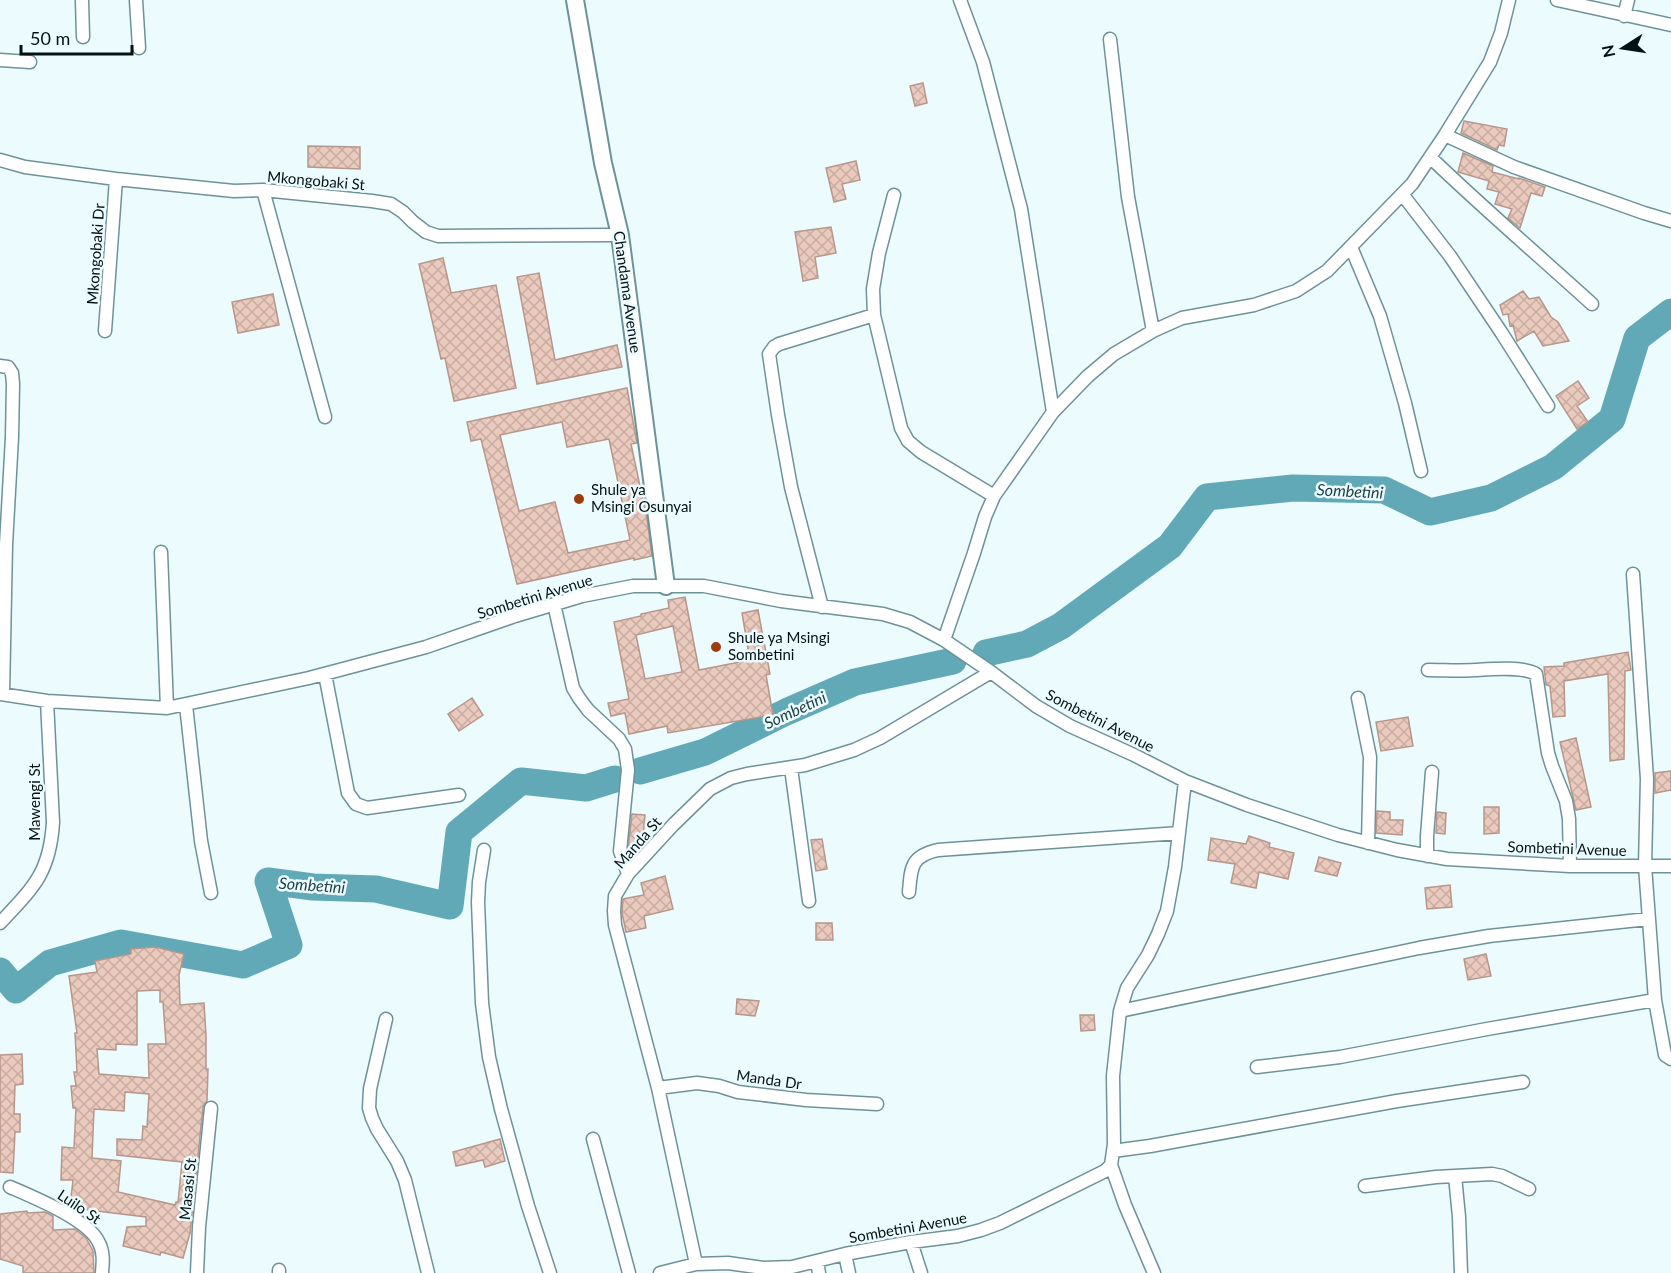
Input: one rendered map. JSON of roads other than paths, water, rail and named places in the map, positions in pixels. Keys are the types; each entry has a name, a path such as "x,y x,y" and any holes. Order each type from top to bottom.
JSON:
{"street":[{"path":"82,0 83,37"},
{"path":"136,0 139,48"},
{"name":"Chandama Avenue","path":"575,0 603,163 620,235 666,586"},
{"path":"960,0 983,62 1021,209 1053,412"},
{"path":"944,640 994,496 1053,412 1088,376 1114,354 1153,331 1182,318 1254,305 1296,291 1327,271 1412,184 1445,135 1490,62 1501,33 1509,0"},
{"path":"1557,0 1671,25"},
{"path":"1624,16 1628,0"},
{"path":"1110,39 1128,197 1153,331"},
{"path":"0,60 30,62"},
{"path":"1445,135 1514,167 1671,221"},
{"path":"1430,157 1482,207 1592,304"},
{"name":"Mkongobaki St","path":"0,160 25,167 116,179 234,191 263,190 391,204 426,232 438,236 620,235"},
{"name":"Mkongobaki Dr","path":"105,332 116,179"},
{"path":"263,190 324,417"},
{"path":"1402,194 1450,256 1548,406"},
{"path":"894,195 879,253 873,289 874,315 901,428 908,441 921,452 994,496"},
{"path":"1351,247 1380,316 1400,382 1421,471"},
{"path":"822,607 791,487 770,354 779,344 874,315"},
{"path":"0,366 8,367 12,374 13,384 2,694"},
{"path":"161,552 167,708"},
{"path":"1633,574 1647,779 1645,866 1648,919 1656,1000 1665,1055 1671,1059"},
{"name":"Sombetini Avenue","path":"2,694 47,700 167,708 325,674 426,647 515,616 582,596 633,586 704,585 781,601 883,614 910,622 944,640 1036,706 1070,726 1185,781 1247,805 1338,835 1397,850 1447,859 1570,866 1671,866"},
{"path":"554,604 573,688 588,710 619,739 625,749 628,770 620,851 628,874"},
{"path":"1428,670 1491,668 1536,674 1548,753 1566,801 1569,819 1570,866"},
{"name":"Manda St","path":"696,1264 658,1088 615,925 615,896 628,874 710,789 731,778 791,768 854,750 880,738 991,672"},
{"path":"325,674 348,793 356,804 367,808 459,795"},
{"path":"1358,698 1370,757 1368,843"},
{"name":"Mawengi St","path":"0,923 37,882 47,862 52,842 47,700"},
{"path":"186,705 201,841 211,893"},
{"path":"791,768 809,901"},
{"path":"1427,855 1432,772"},
{"path":"1154,1273 1111,1165 1113,1076 1120,1011 1127,988 1148,955 1167,911 1175,867 1185,781"},
{"path":"909,892 911,870 916,860 932,851 1179,833"},
{"path":"484,850 478,902 482,1003 489,1057 528,1206 550,1273"},
{"path":"1120,1011 1419,948 1489,936 1648,919"},
{"path":"1257,1067 1340,1057 1656,1000"},
{"path":"386,1019 370,1089 369,1108 376,1129 393,1154 405,1180 428,1273"},
{"path":"1113,1151 1398,1101 1523,1082"},
{"name":"Manda Dr","path":"658,1088 697,1083 720,1086 738,1092 806,1100 877,1104"},
{"name":"Masasi St","path":"197,1273 199,1227 211,1108"},
{"path":"593,1139 629,1273"},
{"name":"Sombetini Avenue","path":"660,1273 696,1264 728,1263 763,1268 818,1267 845,1254 958,1236 991,1227 1098,1176 1111,1165"},
{"path":"1365,1186 1455,1176 1497,1174 1529,1189"},
{"path":"1455,1176 1461,1273"},
{"name":"Luilo St","path":"10,1187 43,1202 93,1232 103,1251 102,1273"},
{"path":"911,1242 921,1273"},
{"path":"845,1254 849,1273"}],"waterway":[{"name":"Sombetini","path":"986,653 1027,644 1061,626 1170,546 1207,497 1293,488 1384,490 1430,512 1491,498 1553,467 1612,419 1637,338 1671,312"},
{"name":"Sombetini","path":"640,771 705,752 786,712 855,682 953,661"},
{"name":"Sombetini","path":"0,971 16,990 50,963 121,943 243,965 289,945 268,881 313,887 376,889 450,906 459,832 521,781 586,788 615,779"}],"place":[{"name":"Shule ya Msingi Osunyai","path":"579,499"},
{"name":"Shule ya Msingi Sombetini","path":"716,647"}]}
